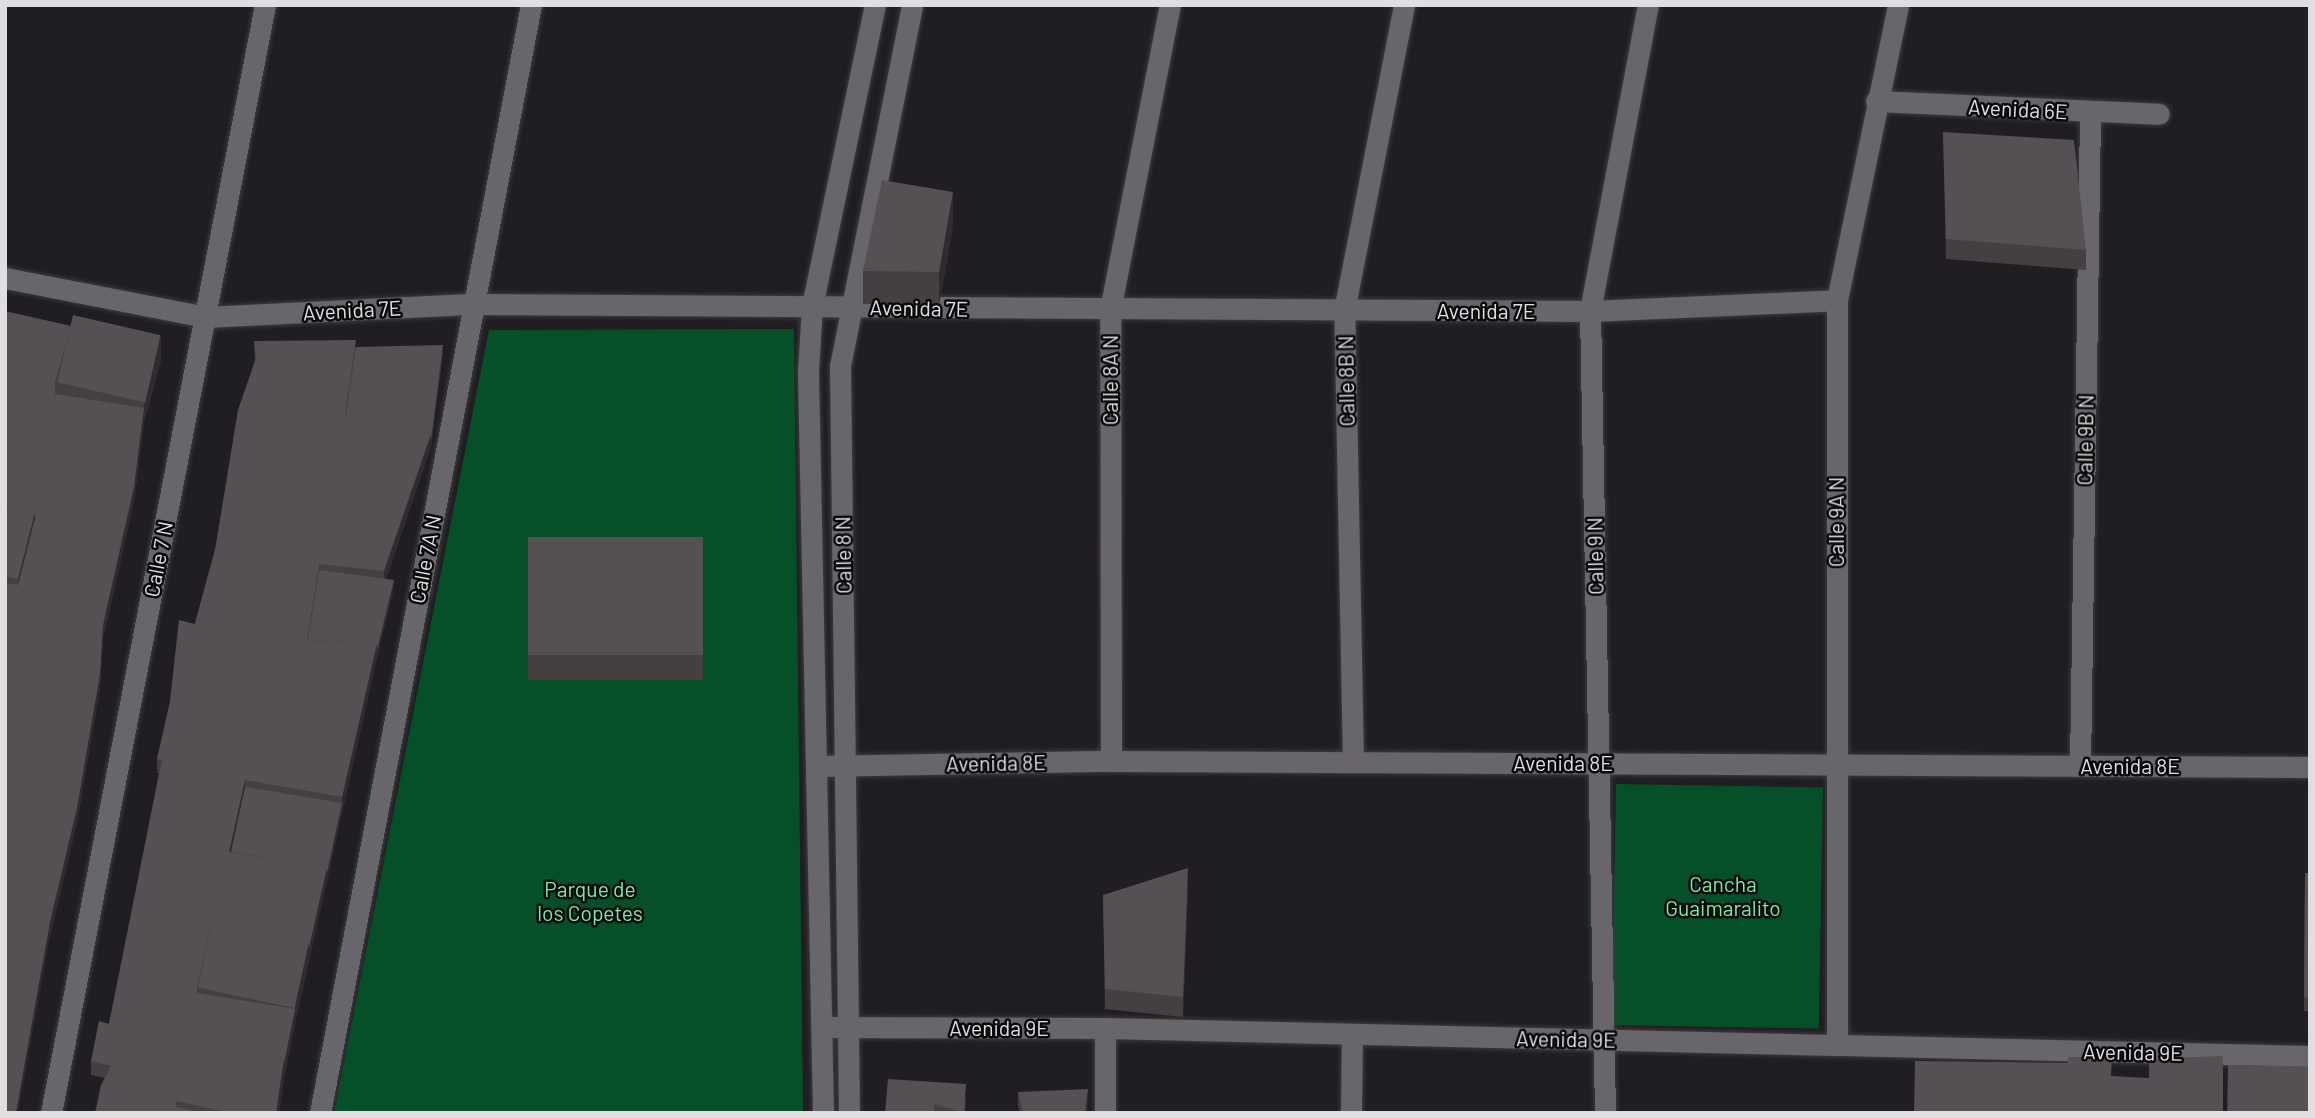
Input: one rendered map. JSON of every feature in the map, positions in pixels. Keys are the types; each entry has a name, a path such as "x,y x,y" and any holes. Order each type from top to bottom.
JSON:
{"street":[{"name":"Calle 7 N","path":"51,1113 265,5"},
{"name":"Calle 7A N","path":"320,1113 531,5"},
{"name":"Calle 8 N","path":"823,1113 808,371 812,306 875,5"},
{"name":"Calle 8 N","path":"849,1113 851,1027 848,765 840,366 912,5"},
{"name":"Calle 8A N","path":"1111,761 1110,310 1170,5"},
{"name":"Calle 8B N","path":"1353,762 1344,311 1404,5"},
{"name":"Calle 9 N","path":"1605,1113 1590,311 1648,5"},
{"name":"Calle 9A N","path":"1837,1045 1836,300 1898,5"},
{"name":"Avenida 6E","path":"1877,101 2090,114 2159,114"},
{"name":"Calle 9B N","path":"2080,766 2090,114"},
{"name":"Avenida 7E","path":"5,278 205,317 474,304 1590,311 1836,300"},
{"name":"Avenida 8E","path":"816,766 1111,761 2310,767"},
{"name":"Avenida 9E","path":"823,1027 1105,1028 2310,1056"},
{"path":"1105,1028 1105,1113"},
{"path":"1351,1113 1352,1034"}],"green space":[{"name":"Parque de los Copetes","path":"794,329 803,1113 334,1113 489,330"},
{"name":"Cancha Guaimaralito","path":"1616,784 1823,788 1819,1029 1612,1025"}],"building":[{"path":"1943,132 2074,140 2086,250 1946,239"},
{"path":"882,180 953,192 939,272 863,271"},
{"path":"5,311 71,326 55,382 55,394 144,408 134,487 103,625 100,674 77,808 50,922 16,1113 5,1113 5,583 18,585 35,512 5,504"},
{"path":"73,315 161,335 145,402 57,382"},
{"path":"356,340 345,414 431,434 384,571 319,564 307,640 377,643 342,797 245,780 229,852 327,867 309,948 309,942 212,921 197,987 197,993 295,1009 284,1064 284,1058 188,1041 176,1107 202,1113 95,1113 101,1085 111,1066 91,1061 99,1021 109,1024 162,760 157,759 170,701 179,620 195,624 215,550 238,410 256,358 254,341"},
{"path":"443,345 431,440 431,434 346,415 356,347"},
{"path":"5,504 35,512 18,579 5,576"},
{"path":"528,537 703,537 703,655 528,655"},
{"path":"319,570 394,580 377,650 377,643 308,640"},
{"path":"245,787 342,803 327,873 327,867 231,852"},
{"path":"1188,868 1183,997 1105,989 1103,895"},
{"path":"2305,873 2310,873 2310,997 2304,997"},
{"path":"212,921 309,942 295,1008 198,988"},
{"path":"188,1041 284,1058 276,1113 230,1113 176,1101"},
{"path":"2223,1056 2223,1113 1914,1113 1915,1061 2068,1063 2068,1057 2112,1057 2111,1076 2149,1078 2149,1059"},
{"path":"2228,1065 2310,1066 2309,1113 2227,1113"},
{"path":"888,1079 966,1084 964,1113 934,1104 934,1113 885,1113"},
{"path":"1088,1089 1085,1113 1023,1113 1018,1092"}]}
